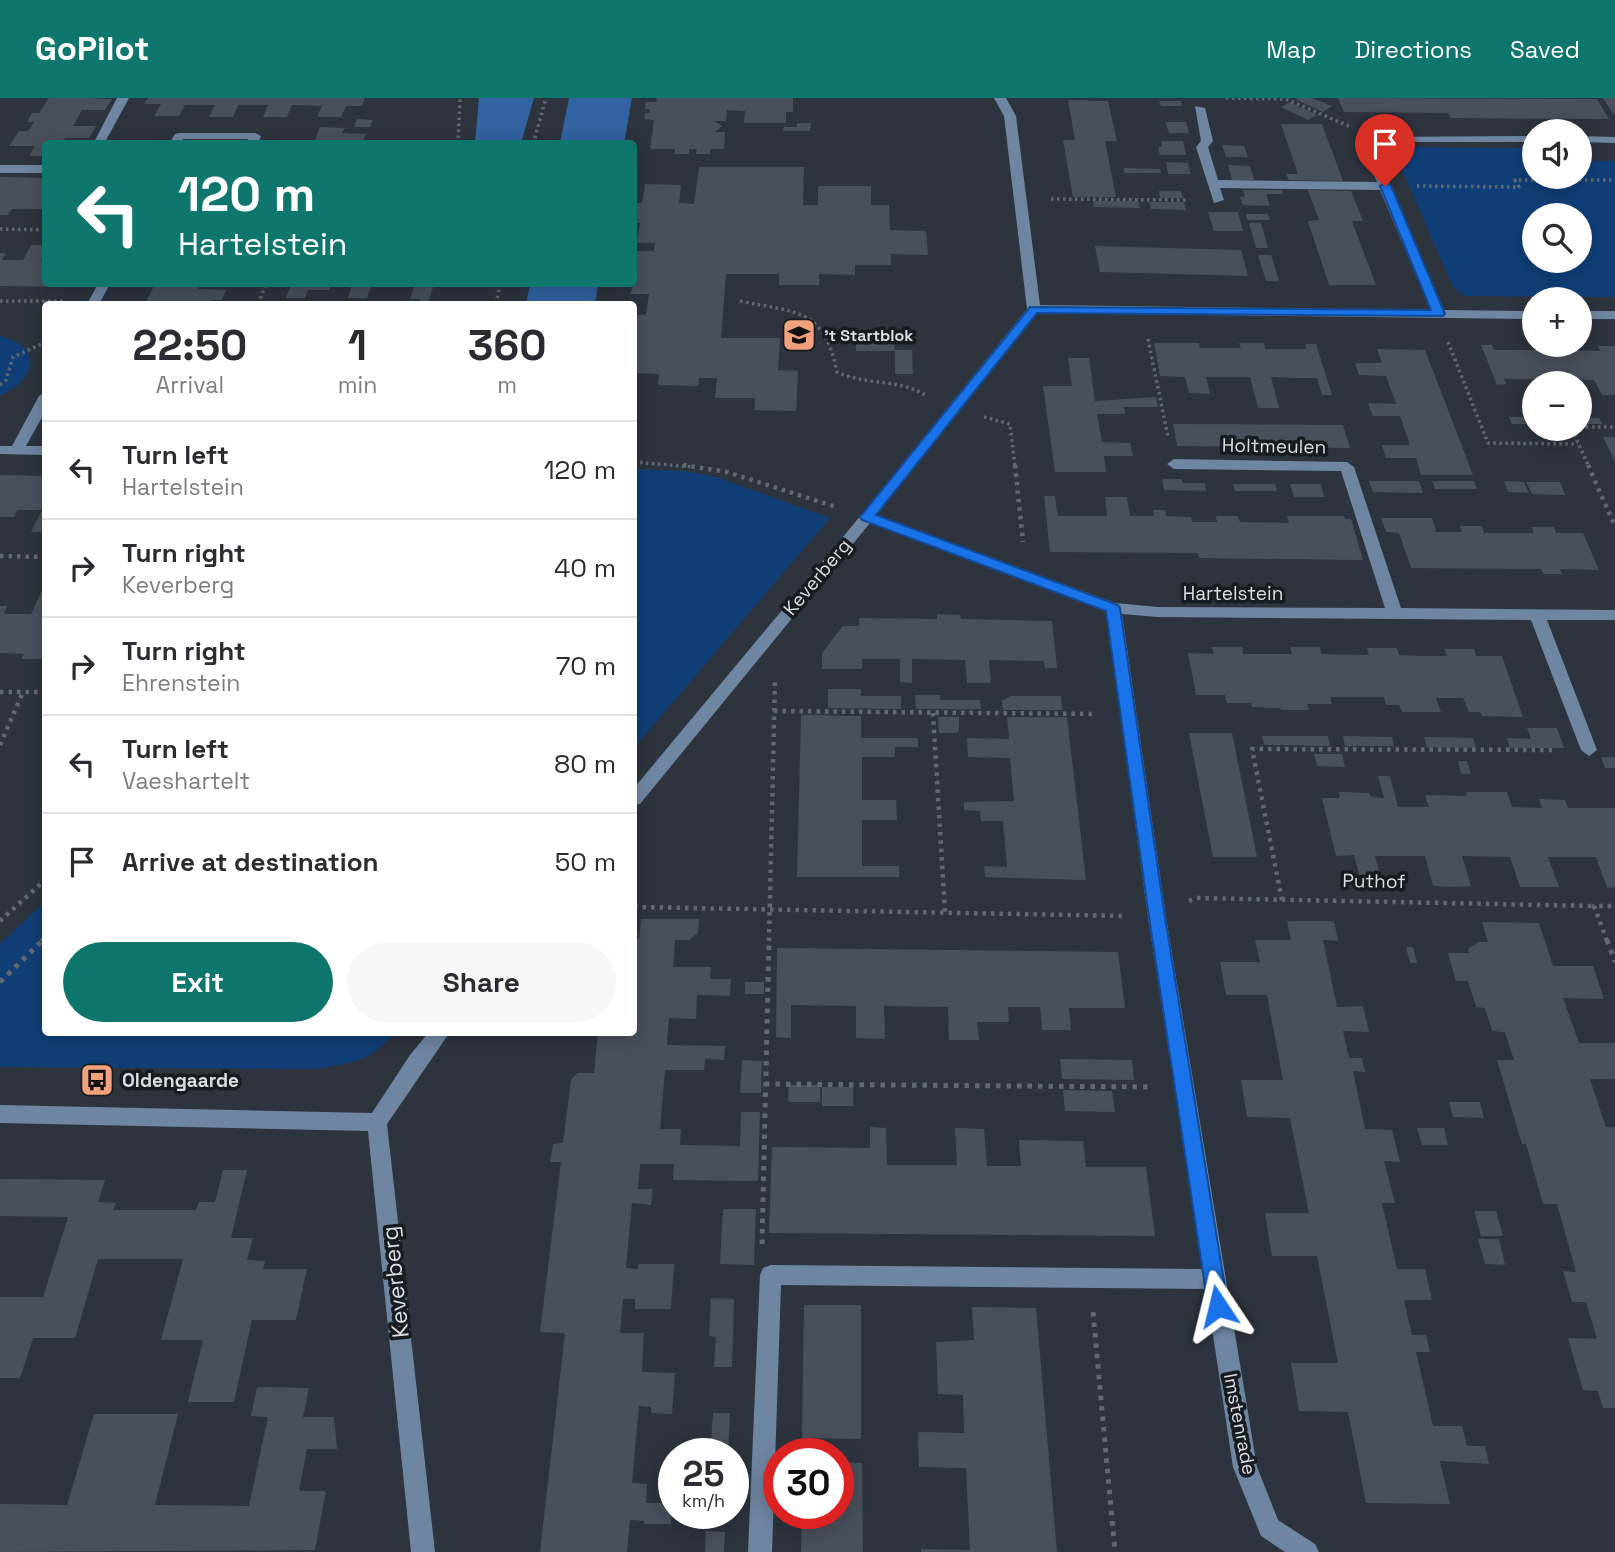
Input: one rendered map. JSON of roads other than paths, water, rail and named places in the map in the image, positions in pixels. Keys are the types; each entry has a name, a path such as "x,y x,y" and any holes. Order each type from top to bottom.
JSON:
{"street":[{"path":"100,140 123,98"},
{"path":"1000,98 1010,116 1034,309 1522,315"},
{"path":"1010,116 1016,98"},
{"path":"1199,108 1207,141 1202,147 1218,200"},
{"path":"177,140 179,135 255,136 254,140"},
{"path":"1439,314 1370,152 1379,139 1522,139"},
{"path":"1592,139 1615,140"},
{"path":"0,169 42,169"},
{"path":"1213,184 1385,186"},
{"name":"Keverberg","path":"637,795 867,517 1034,309"},
{"path":"1592,315 1615,315"},
{"path":"17,450 42,403"},
{"path":"0,450 42,451"},
{"name":"Holtmeulen","path":"1174,464 1347,467 1394,612"},
{"name":"Hartelstein","path":"867,517 1113,608 1158,612 1615,615"},
{"name":"Imstenrade","path":"1113,608 1183,1087 1245,1466 1269,1528 1307,1552"},
{"path":"1537,614 1589,750"},
{"path":"0,1114 377,1122 417,1061 438,1036"},
{"name":"Keverberg","path":"377,1122 424,1552"},
{"path":"760,1552 771,1275 1213,1279"}],"place":[{"name":"'t Startblok","path":"799,335"},
{"name":"Oldengaarde","path":"97,1080"}]}
